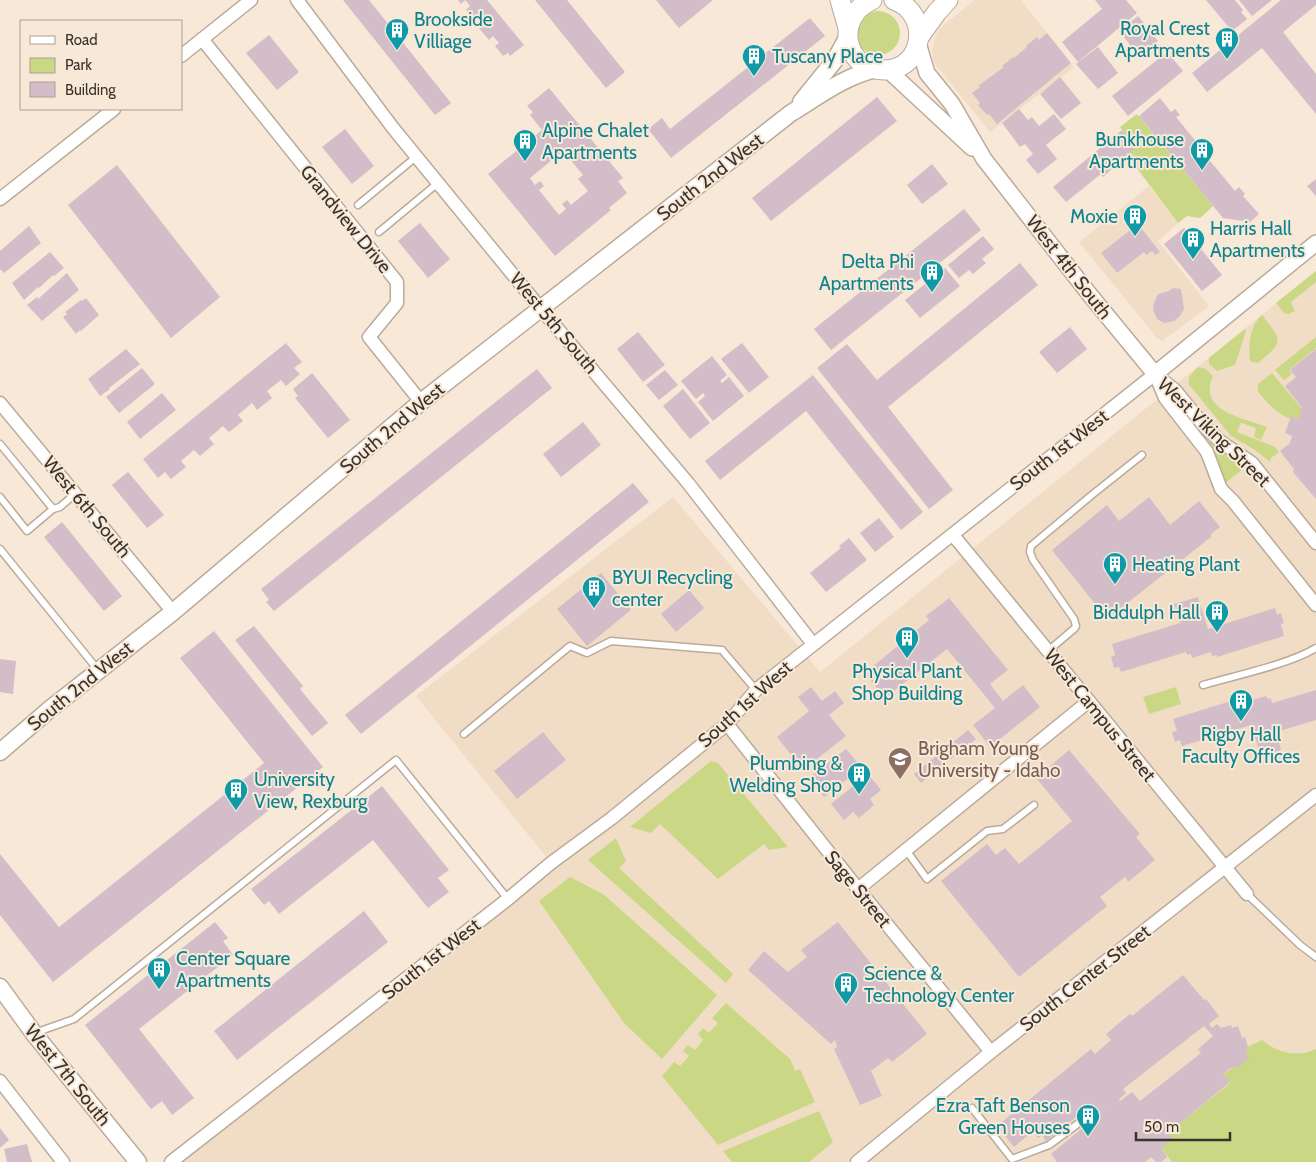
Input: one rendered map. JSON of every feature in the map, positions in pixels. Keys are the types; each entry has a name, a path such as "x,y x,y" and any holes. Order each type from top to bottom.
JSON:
{"main road":[{"path":"840,0 850,49 866,66 882,70 898,67 907,61 914,53 919,40 937,12 948,0"},
{"path":"848,33 851,18 856,10 872,0"},
{"path":"894,0 904,5 911,12 919,28 919,40"},
{"name":"South 2nd West","path":"791,113 829,67 848,33"},
{"name":"South 2nd West","path":"0,752 174,612 422,402 791,113 844,80 859,73 882,70"},
{"name":"West 7th South","path":"0,987 36,1036 138,1162"}],"street":[{"path":"182,55 250,0"},
{"name":"West 5th South","path":"297,0 416,157 688,483 813,644"},
{"name":"Grandview Drive","path":"202,39 397,282 397,303 369,337 422,402"},
{"name":"West 4th South","path":"919,40 927,73 952,104 984,159 1090,295 1155,374"},
{"name":"West 4th South","path":"882,70 984,159"},
{"path":"0,199 113,110"},
{"name":"South 1st West","path":"171,1162 508,899 551,863 612,818 727,724 756,690 1155,374 1316,243"},
{"name":"West Viking Street","path":"1155,374 1175,390 1205,427 1220,442 1252,463 1316,543"},
{"name":"West Viking Street","path":"1155,374 1165,398 1207,452 1221,489 1233,501 1316,604"},
{"name":"West 6th South","path":"0,403 174,612"},
{"name":"West Campus Street","path":"953,535 1247,894"},
{"path":"858,889 1089,701"},
{"name":"Sage Street","path":"727,724 991,1052"},
{"name":"South Center Street","path":"856,1162 991,1052 1316,795"},
{"path":"0,1081 64,1162"}],"lane":[{"path":"358,205 416,157"},
{"path":"379,232 438,183"},
{"path":"0,444 53,509"},
{"path":"1048,652 1075,628 1076,623 1033,560 1030,552 1031,546 1142,455"},
{"path":"0,497 28,530 75,494"},
{"path":"0,549 99,671"},
{"path":"464,734 570,646 587,653 611,640 722,650 756,690"},
{"path":"1203,685 1306,654 1316,648"},
{"path":"36,1036 43,1030 74,1019 396,760 508,899"},
{"path":"906,850 927,879 987,831 1003,829 1034,805"},
{"path":"1247,894 1252,901 1316,957"},
{"path":"972,1108 1012,1160 1048,1146 1083,1120"}],"shaded area":[{"path":"975,0 1021,0 1074,67 990,132 935,64 932,50 936,35 941,27"},
{"path":"1149,186 1178,223 1158,241 1209,306 1162,341 1157,338 1079,242"},
{"name":"Brigham Young University - Idaho","path":"1316,271 1316,1162 171,1162 551,863 416,696 673,497 820,672"}],"green space":[{"path":"878,11 890,15 896,21 900,33 896,45 890,51 878,55 866,51 860,45 856,33 860,21 866,15"},
{"path":"1137,114 1213,206 1200,218 1187,216 1178,223 1127,155 1135,147 1120,127"},
{"path":"1316,271 1316,282 1291,302 1295,311 1288,314 1284,313 1276,303"},
{"path":"1262,315 1274,331 1278,341 1273,350 1258,363 1250,360 1249,348 1252,330"},
{"path":"1245,329 1235,365 1217,371 1209,364 1209,358"},
{"path":"1316,337 1316,348 1289,370 1292,374 1284,380 1275,370"},
{"path":"1198,367 1206,369 1213,376 1210,388 1211,397 1217,405 1235,416 1267,427 1261,440 1254,437 1256,428 1242,423 1237,432 1275,447 1279,452 1271,458 1270,462 1255,450 1231,436 1189,385 1189,377"},
{"path":"1272,373 1303,410 1299,421 1286,417 1271,407 1258,392 1258,384"},
{"path":"1210,441 1247,466 1224,484 1207,443"},
{"path":"1176,687 1181,704 1149,714 1143,697"},
{"path":"711,761 718,763 788,847 769,850 764,844 718,879 660,824 651,833 630,827"},
{"path":"616,838 626,861 619,868 733,974 726,983 588,860"},
{"path":"570,877 603,894 717,995 662,1059 624,1023 539,901"},
{"path":"726,1003 790,1059 795,1071 800,1069 815,1102 718,1145 662,1076 674,1062 680,1066 689,1056 683,1051 688,1045 695,1050 703,1040 698,1034 703,1028 709,1033 718,1023 712,1018"},
{"path":"1262,1040 1274,1048 1288,1053 1309,1052 1316,1049 1316,1162 1172,1162 1161,1148 1172,1139 1168,1133 1230,1083 1223,1074 1242,1062 1245,1048"},
{"path":"819,1111 833,1142 809,1162 732,1162 723,1151"}],"building":[{"name":"Brookside Villiage","path":"343,0 369,0 451,103 435,115"},
{"name":"Brookside Villiage","path":"465,0 487,0 524,45 510,56 508,53 503,56 495,46 499,43 493,36 489,40 479,28 484,24 479,18 475,21 466,10 470,6"},
{"path":"535,0 567,0 625,72 606,88"},
{"path":"656,0 713,0 679,28"},
{"path":"1095,0 1126,0 1137,13 1078,62 1062,42 1102,9"},
{"path":"1206,0 1235,0 1247,19 1232,31"},
{"path":"1239,0 1272,0 1252,16"},
{"name":"Royal Crest Apartments","path":"1281,0 1316,0 1316,5 1283,32 1316,74 1316,114 1262,48 1207,92 1192,73"},
{"path":"1138,16 1158,41 1139,56 1119,31"},
{"name":"Tuscany Place","path":"810,18 825,36 671,158 648,129 662,118 670,129"},
{"path":"1047,33 1071,63 997,124 978,105 980,103 972,93 1037,37 1039,40"},
{"path":"269,35 299,72 277,90 246,53"},
{"name":"Bunkhouse Apartments","path":"1098,47 1118,73 1098,89 1076,64"},
{"name":"Bunkhouse Apartments","path":"1167,52 1183,71 1128,116 1112,96"},
{"name":"Bunkhouse Apartments","path":"1060,77 1081,103 1061,119 1040,94"},
{"name":"Alpine Chalet Apartments","path":"549,88 623,178 618,181 627,193 609,208 611,210 555,256 488,174 542,130 530,115 533,112 527,106","holes":["563,151 583,175 578,179 588,191 571,205 567,200 562,204 566,209 559,215 539,190 544,186 540,181 535,185 530,178"]},
{"path":"877,97 897,121 771,221 752,198"},
{"name":"Bunkhouse Apartments","path":"1160,98 1171,112 1175,109 1180,115 1176,117 1202,149 1206,146 1211,152 1206,156 1235,191 1239,187 1245,194 1243,196 1259,214 1250,222 1223,218 1139,116"},
{"name":"Bunkhouse Apartments","path":"1019,109 1028,120 1032,117 1039,126 1054,114 1066,129 1046,145 1057,159 1038,174 1026,160 1033,154 1025,144 1020,147 1002,123"},
{"path":"345,129 374,166 352,184 322,147"},
{"path":"1122,130 1136,147 1103,177 1101,174 1066,202 1053,187"},
{"path":"932,164 948,184 922,204 907,185"},
{"path":"117,165 220,297 171,338 68,205"},
{"path":"1316,179 1316,196 1307,186"},
{"path":"964,209 981,230 831,350 814,329"},
{"path":"420,223 450,259 428,278 398,241"},
{"name":"Moxie","path":"1138,224 1160,252 1155,255 1152,251 1146,255 1144,252 1117,273 1101,253"},
{"path":"29,226 41,243 4,273 0,269 0,251"},
{"name":"Harris Hall Apartments","path":"1184,228 1222,275 1202,291 1164,244"},
{"name":"Delta Phi Apartments","path":"983,236 994,249 982,259 986,263 973,274 969,270 959,278 948,265"},
{"path":"50,252 64,268 24,300 12,283"},
{"path":"1020,263 1038,285 888,407 953,490 929,509 817,368 847,344 877,380"},
{"name":"Delta Phi Apartments","path":"945,268 960,286 920,318 905,300"},
{"path":"67,273 79,290 42,321 27,305 37,297 38,299"},
{"path":"1173,288 1181,289 1184,309 1174,321 1164,323 1157,319 1153,310 1154,303 1158,294"},
{"path":"86,298 99,315 76,334 63,317 67,314 65,312"},
{"path":"1070,327 1087,349 1057,373 1039,352"},
{"path":"638,332 665,365 643,382 617,349"},
{"path":"286,343 302,362 294,368 300,374 286,386 281,380 267,391 272,398 257,410 252,403 238,415 243,421 229,432 223,426 209,438 214,444 200,456 194,450 181,461 186,467 171,479 165,472 158,478 143,459"},
{"path":"742,343 769,377 749,393 721,359"},
{"path":"126,349 140,364 100,396 88,379"},
{"path":"1316,349 1316,499 1293,472 1294,469 1280,451 1290,443 1292,436 1285,433 1291,416 1298,419 1302,408 1285,386 1296,377 1290,370"},
{"path":"712,356 727,375 720,381 722,383 729,377 744,396 713,421 698,402 705,396 703,393 696,399 681,381"},
{"path":"142,368 155,384 119,413 106,397"},
{"path":"537,369 552,388 274,611 266,602 269,600 261,589"},
{"path":"665,370 678,385 659,400 646,385"},
{"path":"312,373 350,420 328,438 295,398 298,396 293,389"},
{"path":"813,375 923,512 901,530 806,411 720,480 705,461"},
{"path":"683,389 710,423 690,439 663,406"},
{"path":"162,393 176,410 140,439 127,422"},
{"path":"583,422 601,445 561,477 543,454"},
{"path":"128,472 164,515 147,528 112,485"},
{"path":"633,483 649,502 361,734 345,715"},
{"name":"Heating Plant","path":"1149,497 1170,525 1199,501 1220,527 1211,534 1211,537 1107,619 1052,550 1107,505 1119,521"},
{"path":"879,518 894,537 875,552 860,533"},
{"path":"62,522 122,596 104,611 44,537"},
{"path":"849,538 867,560 826,592 810,573 841,548 839,546"},
{"name":"BYUI Recycling center","path":"601,573 631,610 587,646 557,609"},
{"path":"689,590 704,608 676,632 661,614"},
{"name":"Biddulph Hall","path":"1198,597 1208,629 1275,608 1277,615 1281,613 1284,623 1281,624 1284,636 1217,657 1217,655 1212,656 1211,652 1192,658 1191,654 1187,655 1186,652 1121,672 1119,667 1114,668 1111,657 1115,655 1112,644 1180,623 1174,604"},
{"name":"Physical Plant Shop Building","path":"949,598 1008,670 990,684 1003,701 1023,685 1040,707 990,747 973,725 995,708 947,649 885,698 865,673 929,620 926,616"},
{"path":"254,626 303,686 300,689 328,723 312,736 235,640"},
{"name":"University View, Rexburg","path":"214,631 323,767 53,982 0,915 0,854 59,927 264,763 180,658"},
{"path":"0,659 16,661 13,694 0,692"},
{"path":"811,687 822,701 835,691 844,703 829,715 846,736 803,770 777,737 809,711 798,697"},
{"name":"Rigby Hall Faculty Offices","path":"1316,690 1316,720 1276,732 1281,750 1261,756 1251,725 1182,746 1180,740 1175,742 1172,732 1177,731 1173,719 1247,696 1249,701 1266,696 1268,699 1271,698 1272,703"},
{"path":"968,730 976,739 921,783 914,774"},
{"path":"543,732 566,760 517,799 494,771"},
{"path":"846,749 862,768 824,797 809,778"},
{"path":"1069,750 1140,834 1136,837 1155,860 1128,882 1125,877 1100,897 1107,906 1019,977 941,881 987,844 996,855 1005,848 1019,864 1072,821 1036,778"},
{"name":"Plumbing & Welding Shop","path":"868,774 881,790 870,799 874,805 859,818 853,812 844,820 831,804"},
{"name":"Center Square Apartments","path":"382,786 449,870 438,878 449,892 428,908 373,840 279,914 269,901 264,905 251,889"},
{"name":"Center Square Apartments","path":"364,911 388,942 237,1060 214,1031"},
{"name":"Center Square Apartments","path":"215,922 228,938 223,941 233,955 139,1029 194,1098 172,1115 162,1101 151,1109 85,1025"},
{"name":"Science & Technology Center","path":"838,922 927,1034 892,1062 888,1058 871,1071 882,1096 860,1105 834,1049 837,1047 835,1040 831,1044 748,970 764,951 788,972 807,957 801,950"},
{"path":"1183,975 1219,1016 1209,1024 1212,1028 1217,1024 1221,1028 1231,1025 1232,1028 1238,1026 1242,1038 1245,1037 1248,1047 1245,1048 1249,1060 1242,1062 1243,1065 1229,1069 1223,1074 1230,1082 1168,1133 1173,1139 1161,1148 1167,1157 1161,1162 1156,1162 1151,1157 1145,1162 1057,1162 1051,1154 1100,1114 1098,1110 1088,1118 1083,1112 1046,1141 1042,1135 1038,1138 1033,1131 1014,1147 997,1126 1091,1049 1095,1054 1111,1040 1106,1034 1130,1014 1132,1016","holes":["1204,1026 1213,1036 1198,1049 1201,1053 1140,1101 1132,1092 1120,1101 1119,1099 1126,1093 1123,1089"]},
{"path":"0,1128 9,1140 0,1148"},
{"path":"27,1144 32,1162 7,1162 4,1149"}],"place":[{"name":"Brookside Villiage","path":"397,51"},
{"name":"Royal Crest Apartments","path":"1227,60"},
{"name":"Tuscany Place","path":"754,77"},
{"name":"Alpine Chalet Apartments","path":"525,162"},
{"name":"Bunkhouse Apartments","path":"1202,171"},
{"name":"Moxie","path":"1135,237"},
{"name":"Harris Hall Apartments","path":"1193,260"},
{"name":"Delta Phi Apartments","path":"932,293"},
{"name":"Heating Plant","path":"1115,585"},
{"name":"BYUI Recycling center","path":"594,609"},
{"name":"Biddulph Hall","path":"1217,633"},
{"name":"Physical Plant Shop Building","path":"907,659"},
{"name":"Rigby Hall Faculty Offices","path":"1241,722"},
{"name":"Brigham Young University - Idaho","path":"900,780"},
{"name":"Plumbing & Welding Shop","path":"859,795"},
{"name":"University View, Rexburg","path":"236,811"},
{"name":"Center Square Apartments","path":"159,990"},
{"name":"Science & Technology Center","path":"846,1005"},
{"name":"Ezra Taft Benson Green Houses","path":"1088,1137"}]}
